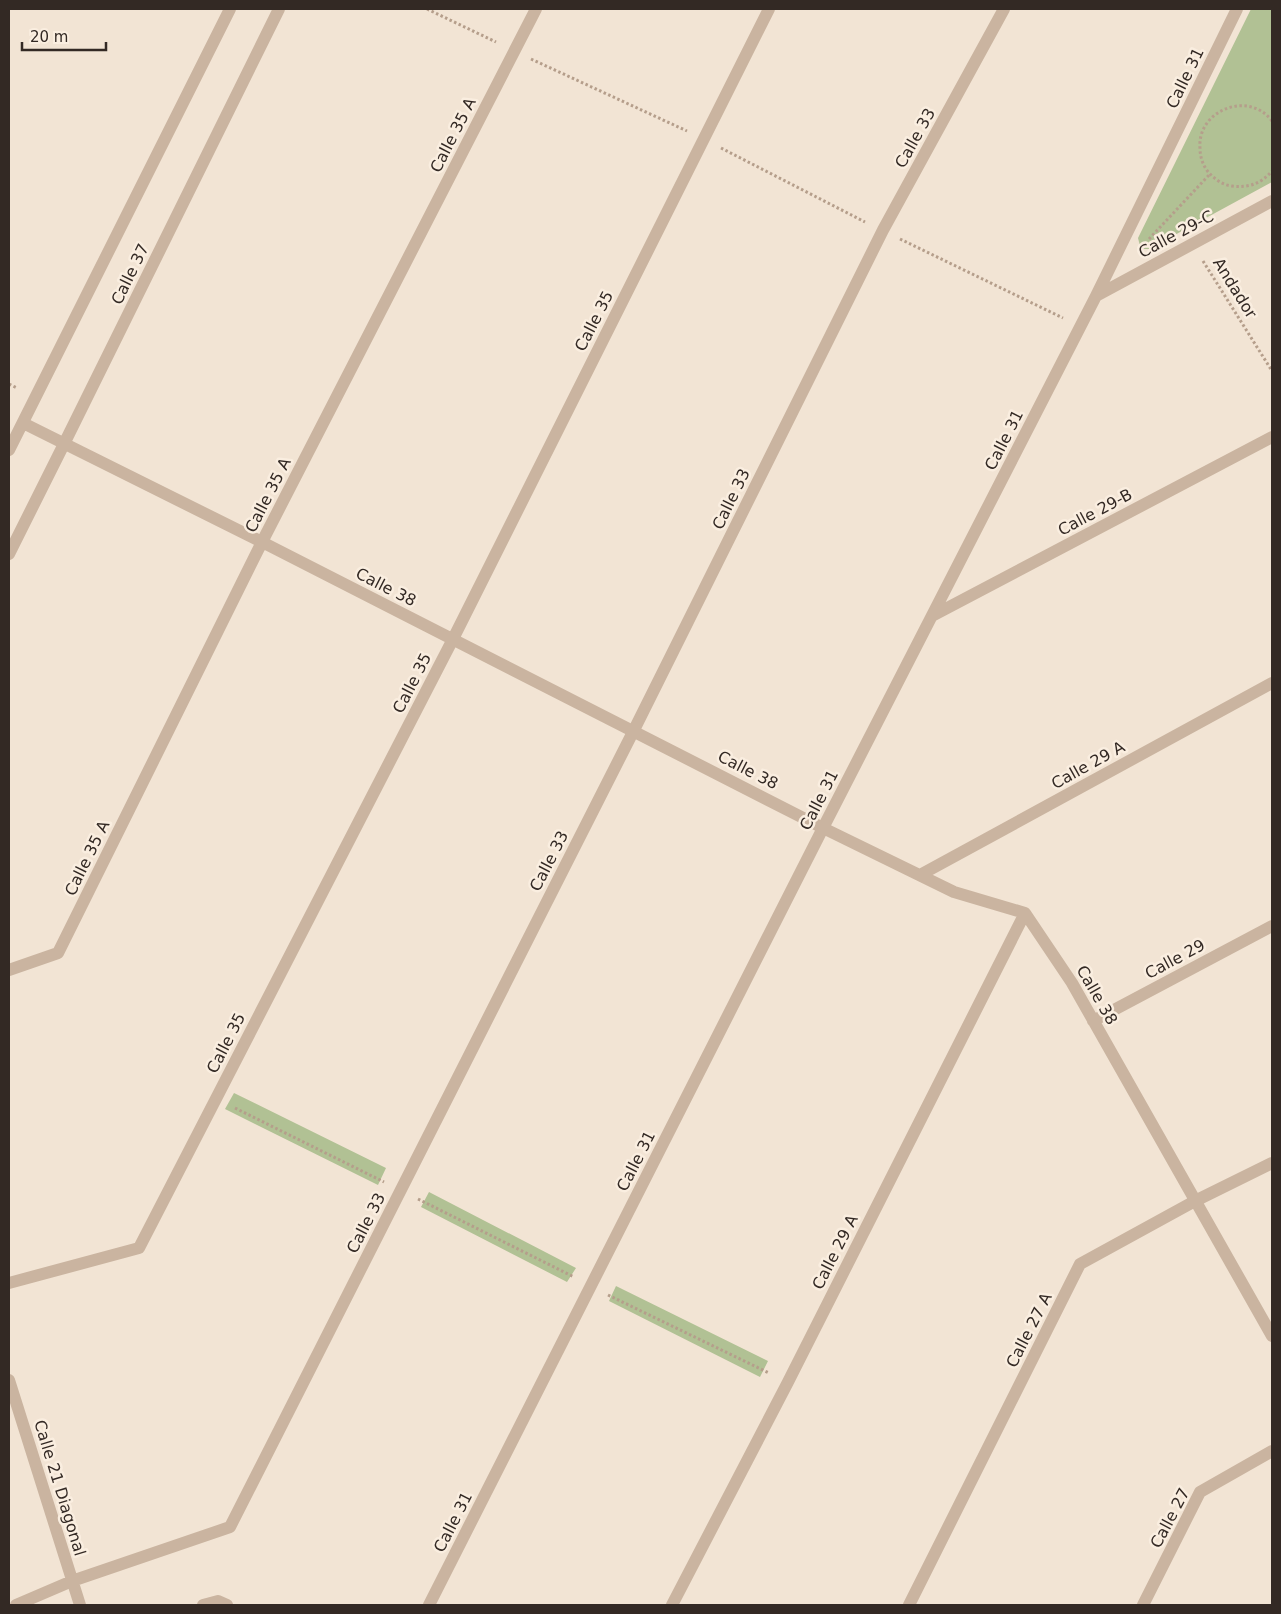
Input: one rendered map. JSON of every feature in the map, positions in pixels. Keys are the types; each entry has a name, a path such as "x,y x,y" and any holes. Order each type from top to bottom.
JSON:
{"street":[{"name":"Calle 37","path":"9,450 230,9"},
{"name":"Calle 37","path":"9,554 279,9"},
{"name":"Calle 35 A","path":"9,970 58,953 262,542 536,9"},
{"name":"Calle 35","path":"9,1283 139,1248 453,639 768,9"},
{"name":"Calle 33","path":"16,1605 72,1581 230,1526 634,730 882,230 1004,9"},
{"name":"Calle 31","path":"429,1605 823,828 1096,296 1237,9"},
{"name":"Calle 29-C","path":"1096,296 1272,201"},
{"name":"Calle 38","path":"23,423 634,730 823,828 954,892 1025,913 1072,983 1272,1336"},
{"name":"Calle 29-B","path":"932,616 1272,437"},
{"name":"Calle 29 A","path":"920,874 1272,683"},
{"name":"Calle 29 A","path":"672,1605 788,1382 1025,913"},
{"name":"Calle 29","path":"1093,1021 1272,926"},
{"name":"Calle 27 A","path":"908,1605 1080,1264 1195,1201 1272,1163"},
{"name":"Calle 21 Diagonal","path":"9,1380 80,1605"},
{"name":"Calle 27","path":"1143,1605 1200,1492 1272,1451"},
{"path":"204,1605 218,1601 227,1605"}],"path":[{"path":"427,9 703,139 882,230 1080,327"},
{"path":"1272,119 1260,110 1247,106 1235,106 1222,110 1211,117 1203,129 1200,142 1200,156 1206,169 1215,179 1228,186 1242,188 1255,185 1267,178 1272,171"},
{"path":"1143,246 1210,174"},
{"name":"Andador","path":"1192,244 1272,371"},
{"path":"216,1099 590,1286 788,1382"}],"green space":[{"path":"1251,9 1272,9 1272,182 1149,249 1143,249 1138,238"},
{"path":"234,1093 386,1168 378,1185 225,1109"},
{"path":"429,1192 576,1268 567,1282 421,1207"},
{"path":"616,1286 768,1361 760,1377 609,1301"}]}
